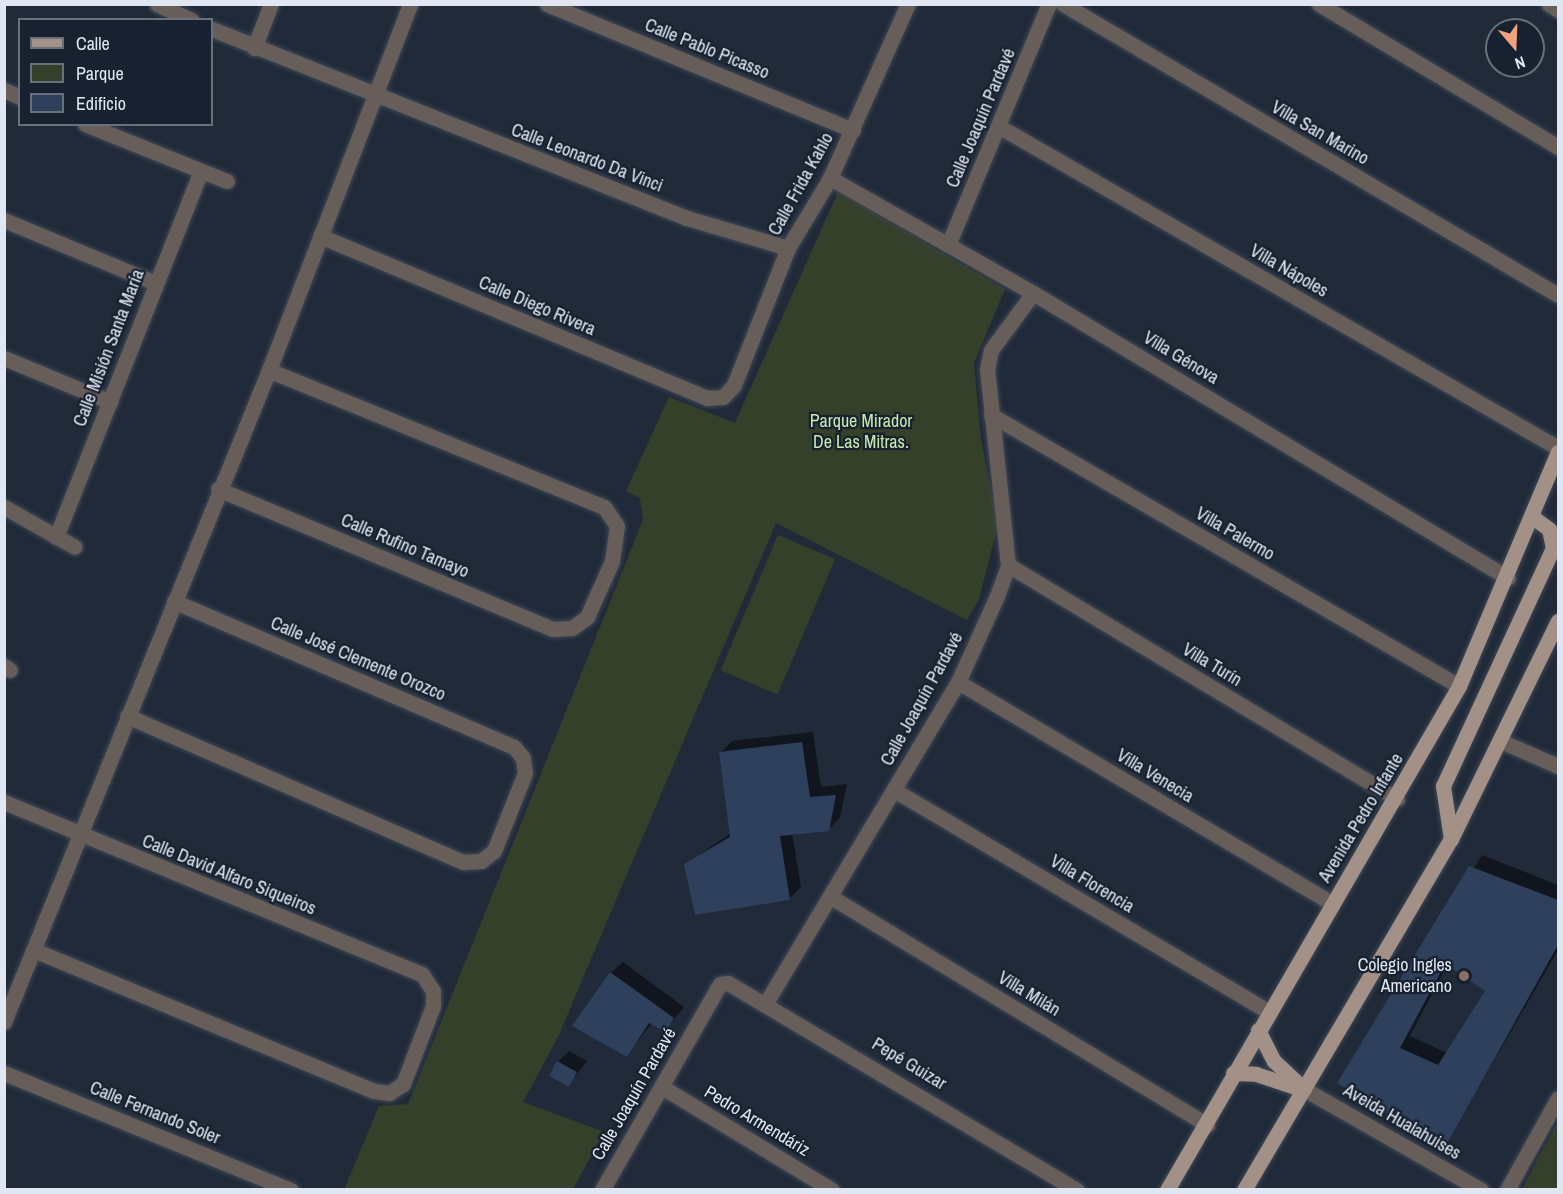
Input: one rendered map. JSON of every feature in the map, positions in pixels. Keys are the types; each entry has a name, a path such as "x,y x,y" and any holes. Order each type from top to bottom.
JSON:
{"main road":[{"name":"Avenida Pedro Infante","path":"1167,1190 1207,1125 1233,1073 1332,903 1397,799 1459,686 1534,518 1558,450"},
{"path":"1451,839 1443,786 1553,548 1549,529 1534,518"},
{"path":"1244,1190 1451,839 1503,742 1558,621"},
{"path":"1258,1030 1274,1061 1304,1089"},
{"path":"1233,1073 1256,1074 1304,1089"}],"street":[{"path":"157,4 187,18"},
{"path":"254,48 271,4"},
{"path":"4,1022 218,489 269,370 410,4"},
{"name":"Calle Pablo Picasso","path":"547,4 853,130"},
{"name":"Calle Frida Kahlo","path":"734,385 788,248 830,178 908,4"},
{"name":"Calle Joaquín Pardavé","path":"948,245 1000,128 1049,4"},
{"name":"Villa San Marino","path":"1063,4 1558,295"},
{"path":"1319,4 1558,147"},
{"path":"1549,4 1558,10"},
{"name":"Calle Leonardo Da Vinci","path":"213,29 375,97 687,218 788,248"},
{"path":"4,90 18,96"},
{"path":"90,126 200,174 227,182"},
{"name":"Villa Nápoles","path":"1000,128 1558,450"},
{"name":"Calle Misión Santa María","path":"56,537 200,174"},
{"name":"Villa Génova","path":"830,178 1033,293 1508,578"},
{"path":"4,220 155,283"},
{"name":"Calle Diego Rivera","path":"320,236 706,398 723,398 734,385"},
{"path":"1008,565 991,415 991,350 1033,293"},
{"path":"4,358 110,402"},
{"name":"Calle Rufino Tamayo","path":"218,489 553,629 579,624 612,561 618,538 614,519 604,507 269,370"},
{"name":"Villa Palermo","path":"991,415 1459,686"},
{"path":"4,507 75,547"},
{"name":"Calle Joaquín Pardavé","path":"766,1001 831,897 957,682 1008,565"},
{"name":"Villa Turín","path":"1008,565 1397,799"},
{"name":"Calle José Clemente Orozco","path":"127,716 464,862 481,861 494,851 525,773 523,758 514,747 174,601"},
{"name":"Villa Venecia","path":"957,682 1332,903"},
{"path":"1503,742 1558,766"},
{"name":"Villa Florencia","path":"894,790 1269,1012"},
{"name":"Calle David Alfaro Siqueiros","path":"4,802 80,836 422,974 433,991 433,1006 403,1084 388,1093 33,950"},
{"name":"Villa Milán","path":"831,897 1207,1125"},
{"name":"Pepé Guizar","path":"718,987 728,982 766,1001 1077,1190"},
{"name":"Calle Joaquín Pardavé","path":"602,1190 718,987"},
{"name":"Calle Fernando Soler","path":"4,1073 291,1190"},
{"name":"Pedro Armendáriz","path":"662,1087 832,1190"},
{"name":"Aveida Hualahuises","path":"1304,1089 1481,1190"},
{"path":"1507,1190 1558,1098"}],"green space":[{"name":"Parque Mirador De Las Mitras.","path":"838,192 1005,289 974,363 981,439 998,525 979,599 967,620 776,523 558,1037 523,1102 604,1132 573,1189 344,1190 379,1106 408,1104 643,520 640,498 626,491 669,397 735,423"},
{"path":"778,535 835,559 778,695 721,670"},
{"path":"1558,1121 1558,1189 1522,1189"}],"building":[{"path":"802,742 810,797 836,795 829,831 780,836 790,900 695,915 684,864 730,837 719,752"},
{"name":"Colegio Ingles Americano","path":"1469,866 1558,900 1558,945 1444,1149 1337,1083","holes":["1445,964 1485,991 1438,1065 1400,1048"]},
{"path":"610,972 674,1018 666,1032 649,1023 627,1057 572,1026"},
{"path":"557,1061 577,1072 569,1087 549,1076"}],"place":[{"name":"Colegio Ingles Americano","path":"1464,976"}]}
